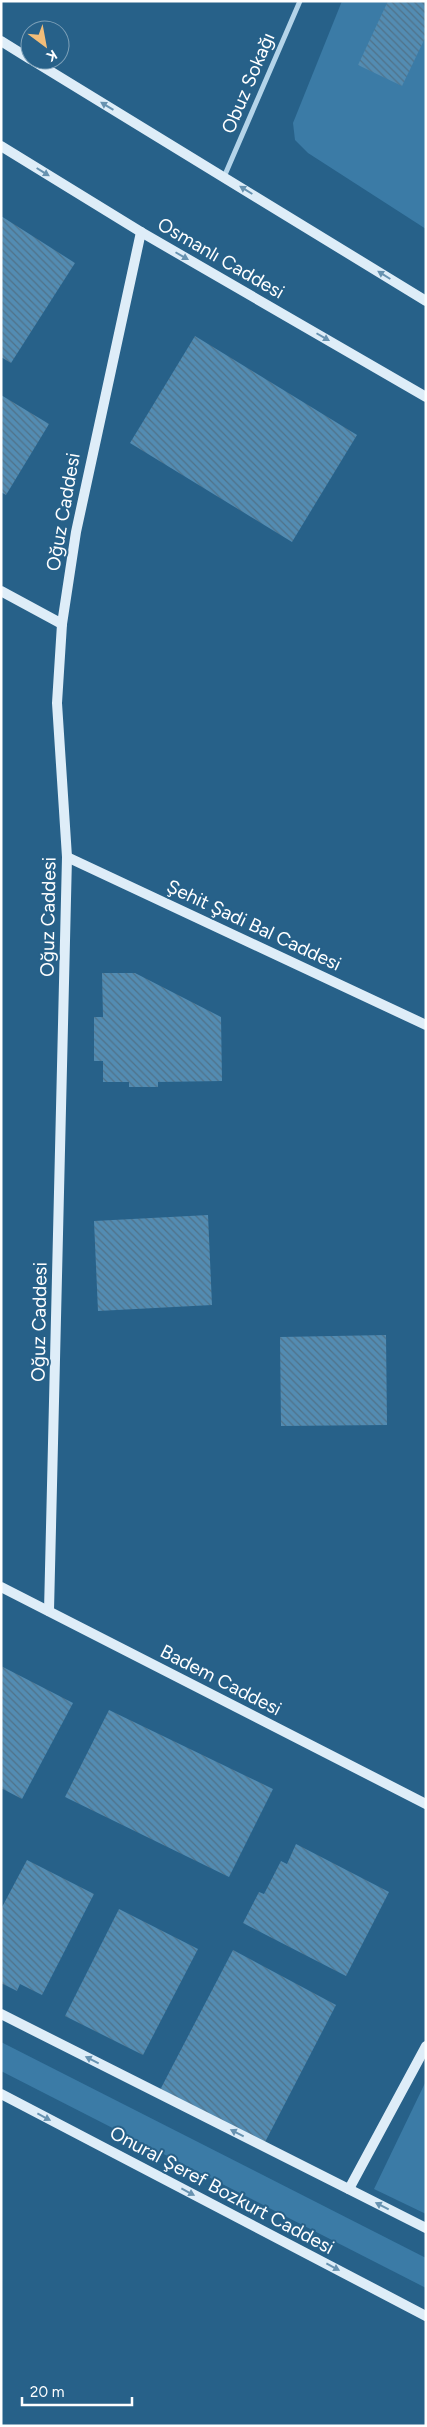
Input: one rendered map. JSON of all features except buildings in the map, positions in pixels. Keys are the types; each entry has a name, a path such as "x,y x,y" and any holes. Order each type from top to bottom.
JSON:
{"street":[{"name":"Obuz Sokağı","path":"224,177 300,1"},
{"path":"1,41 20,52"},
{"path":"49,70 426,301"},
{"name":"Osmanlı Caddesi","path":"1,146 141,232 426,397"},
{"name":"Oğuz Caddesi","path":"49,1611 67,857 57,703 62,624 76,532 141,232"},
{"path":"1,591 62,624"},
{"name":"Şehit Şadi Bal Caddesi","path":"67,857 426,1026"},
{"name":"Badem Caddesi","path":"1,1587 426,1804"},
{"path":"1,2014 426,2228"},
{"path":"349,2189 426,2046"},
{"name":"Onural Şeref Bozkurt Caddesi","path":"1,2094 426,2316"}],"shaded area":[{"path":"342,1 426,1 426,229 308,153 295,140 293,123"},
{"path":"1,2042 426,2258 426,2288 1,2071"},
{"path":"426,2081 426,2214 374,2189"}]}
